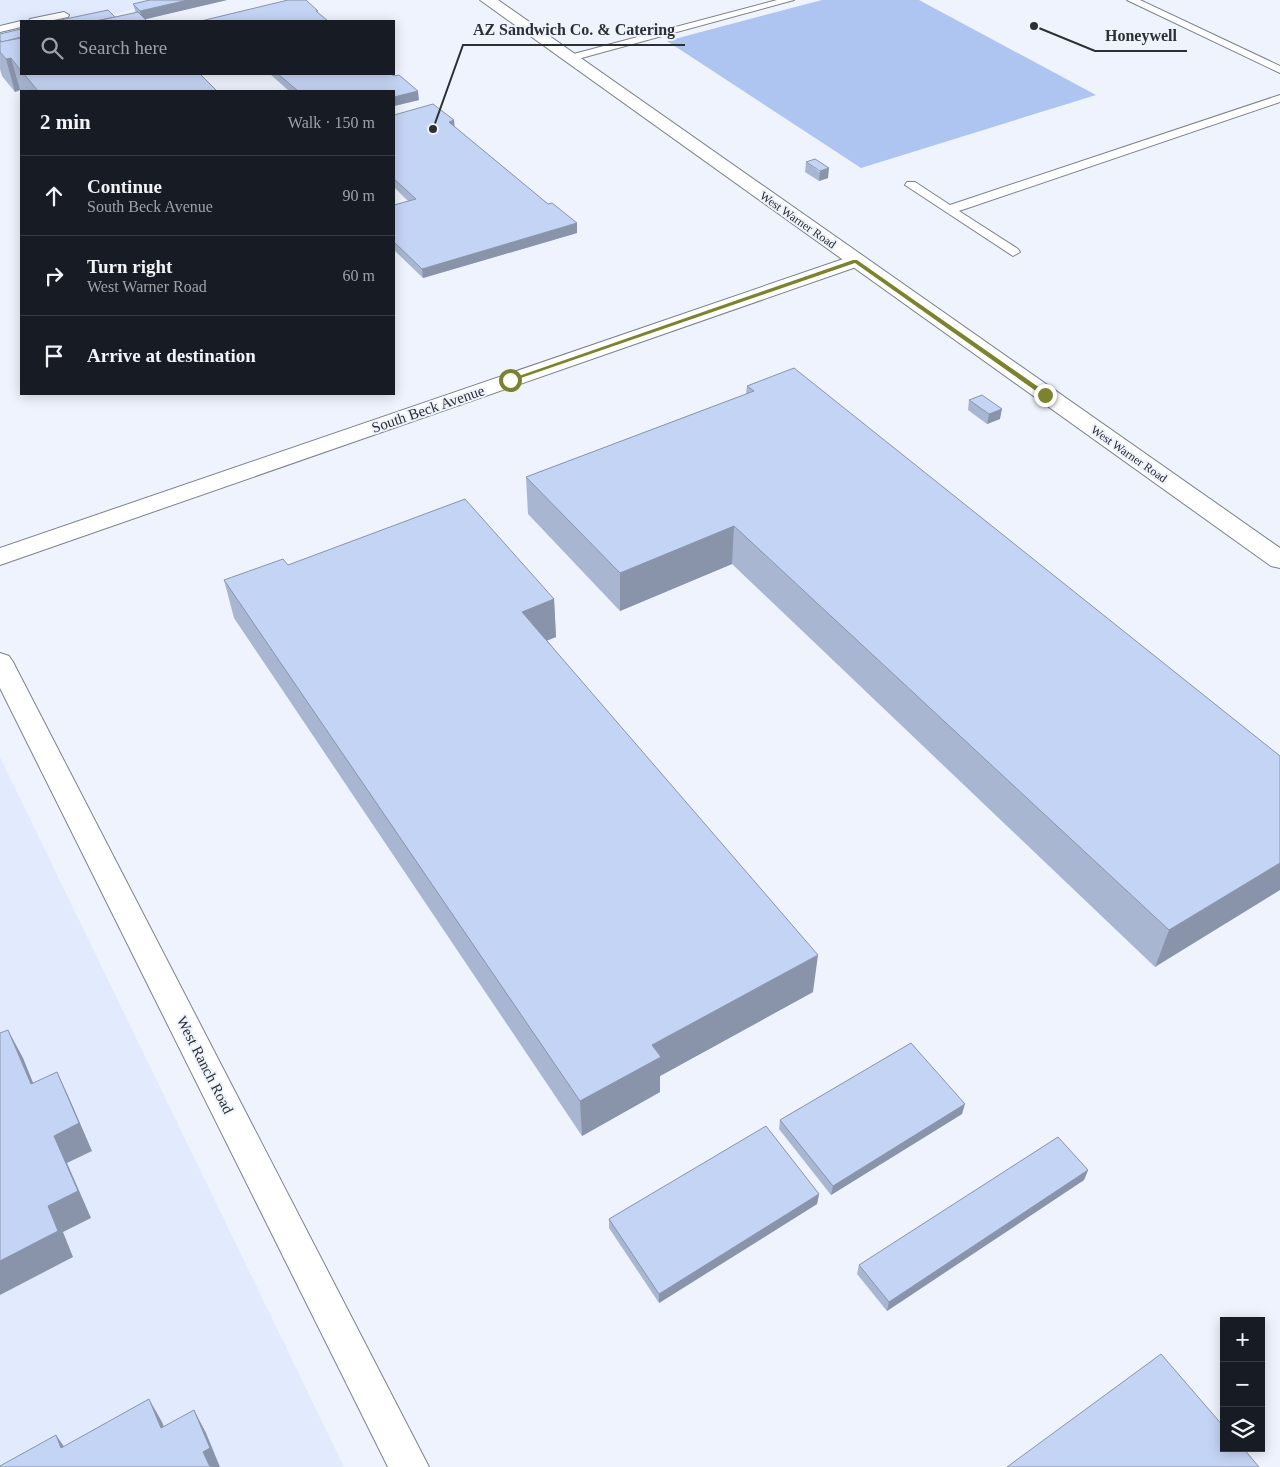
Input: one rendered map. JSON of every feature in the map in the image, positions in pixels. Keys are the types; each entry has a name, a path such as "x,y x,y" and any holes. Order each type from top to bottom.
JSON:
{"street":[{"name":"West Warner Road","path":"488,0 1280,560"},
{"name":"South Beck Avenue","path":"0,557 855,261"},
{"name":"West Ranch Road","path":"0,662 409,1467"}],"lane":[{"path":"570,58 789,0"},
{"path":"1132,0 1280,70"},
{"path":"39,20 64,15"},
{"path":"0,28 20,24"},
{"path":"949,210 1280,98"},
{"path":"912,185 1013,252"}],"shaded area":[{"path":"0,0 176,0 84,20 20,20 20,34 0,39"},
{"path":"822,0 919,0 1096,95 861,168 667,41"},
{"path":"0,757 344,1467 0,1467"}],"building":[{"path":"150,0 188,0 140,11 133,4"},
{"path":"288,0 306,0 327,20 205,20"},
{"path":"108,10 115,17 100,20 61,20"},
{"path":"138,12 146,20 102,20"},
{"path":"20,29 20,37 2,42 0,34"},
{"path":"20,38 20,70 11,58 6,59 0,52 0,42"},
{"path":"25,75 201,75 216,90 37,90"},
{"path":"279,75 399,75 418,91 395,97 395,90 297,90"},
{"path":"433,104 454,120 449,122 548,204 552,203 577,223 422,269 395,243 395,205 416,199 395,180 395,115"},
{"path":"815,159 829,168 820,171 806,162"},
{"path":"794,368 1280,756 1280,863 1169,930 734,526 620,573 526,477 754,391 747,386"},
{"path":"982,395 1002,409 989,414 969,400"},
{"path":"465,499 554,599 522,612 818,955 652,1045 661,1057 580,1101 224,580 283,559 288,565"},
{"path":"8,1030 31,1084 57,1072 79,1123 54,1136 78,1191 48,1206 58,1231 0,1261 0,1033"},
{"path":"911,1043 965,1104 833,1186 780,1120"},
{"path":"766,1126 819,1194 659,1294 609,1219"},
{"path":"1058,1137 1088,1170 889,1302 859,1265"},
{"path":"1161,1354 1220,1422 1220,1452 1246,1452 1259,1467 1007,1467"},
{"path":"149,1399 161,1428 194,1410 210,1448 203,1452 210,1467 0,1467 56,1435 61,1448"}],"place":[{"name":"Honeywell","path":"1034,26"},
{"name":"AZ Sandwich Co. & Catering","path":"433,129"}],"route":[{"path":"510,380 855,261 1045,395"}]}
